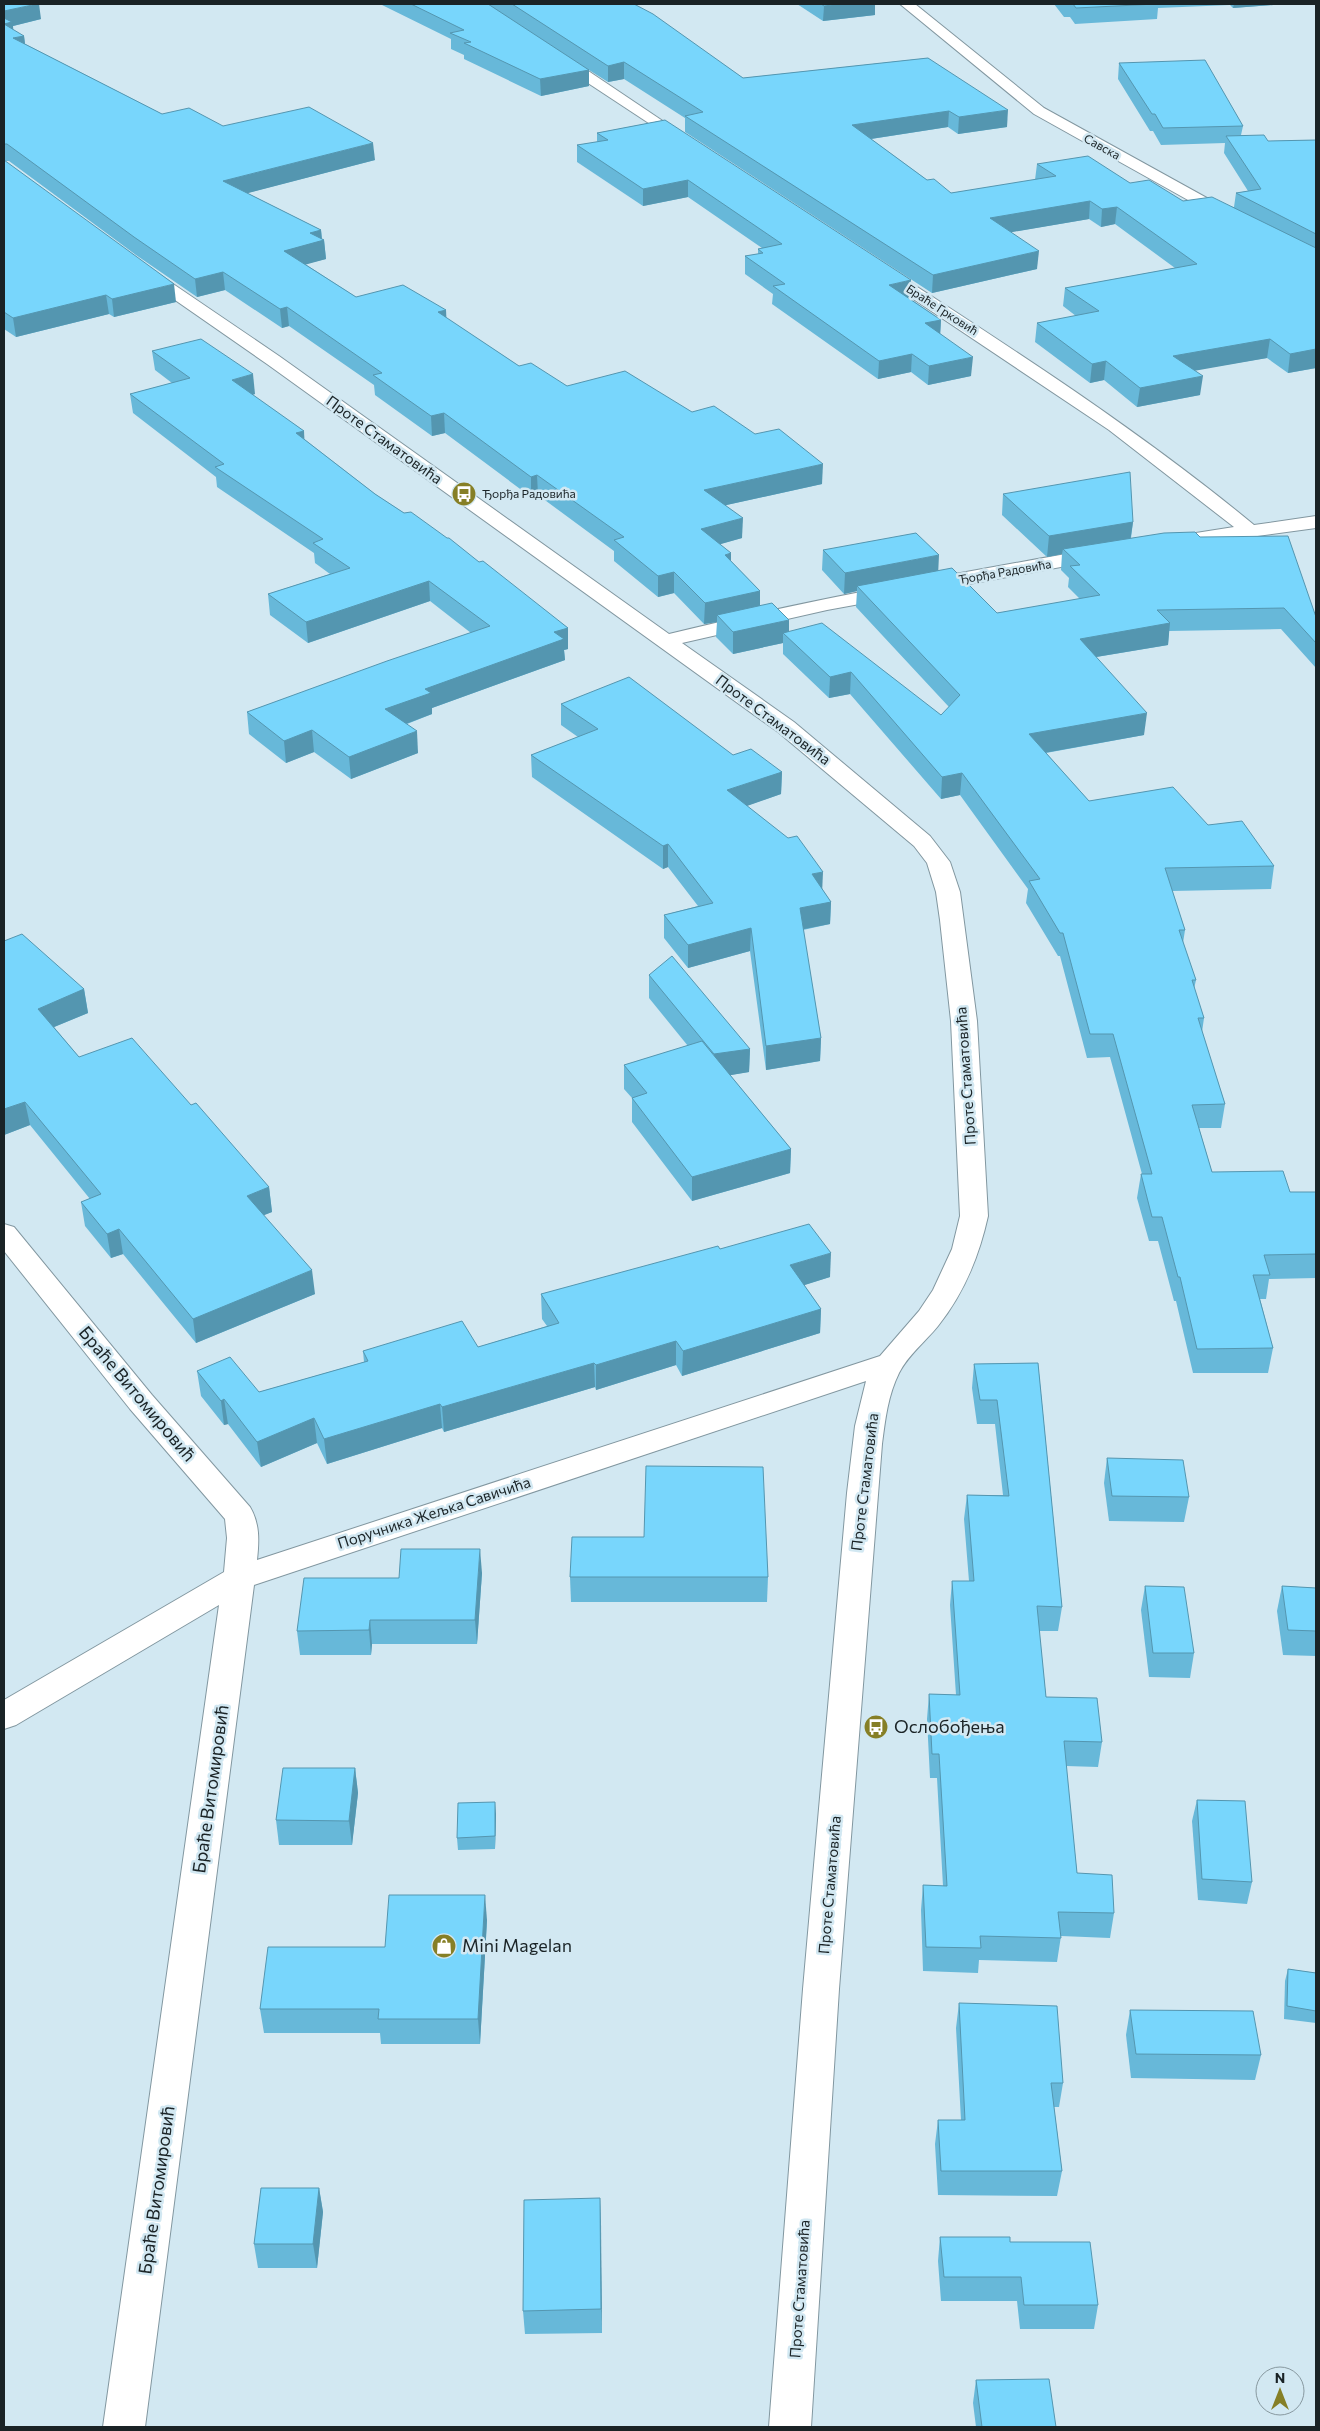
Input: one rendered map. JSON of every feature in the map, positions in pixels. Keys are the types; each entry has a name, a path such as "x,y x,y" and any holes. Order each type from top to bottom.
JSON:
{"street":[{"name":"Савска","path":"907,4 1039,111 1238,221"},
{"path":"544,48 697,149"},
{"name":"Браће Грковић","path":"864,259 1031,368 1181,472 1249,530"},
{"name":"Проте Стаматовића","path":"129,260 273,360 786,727 893,814 922,841 934,854 944,880 952,920 964,1021 974,1216 969,1244 958,1271 943,1300 889,1363 872,1414 862,1494 821,1989 790,2427"},
{"path":"1155,545 1249,530 1316,522"},
{"name":"Ђорђа Радовића","path":"666,641 717,628 1117,551"},
{"name":"Браће Витомировић","path":"4,1233 141,1402 239,1514 242,1524 239,1578 124,2427"},
{"name":"Поручника Жељка Савичића","path":"4,1716 239,1578 889,1363"}],"building":[{"path":"4,4 37,4 4,11"},
{"path":"411,4 488,4 589,70 540,79 464,43 471,42 450,33 464,30"},
{"path":"512,4 634,4 653,14 743,78 928,58 1008,110 959,117 949,111 852,125 927,180 934,179 951,193 1056,176 1037,164 1088,156 1130,183 1149,180 1183,201 1212,197 1316,248 1316,349 1290,354 1270,339 1173,356 1203,376 1140,388 1106,361 1092,364 1037,323 1099,311 1065,288 1197,264 1117,207 1102,209 1090,201 990,218 1039,251 933,275 685,116 703,112 624,62 608,66"},
{"path":"821,4 840,4 824,6"},
{"path":"1073,4 1156,4 1076,8"},
{"path":"4,18 12,22 4,24"},
{"path":"4,24 24,36 13,38 162,114 189,108 223,126 309,107 373,143 223,181 321,230 310,233 324,240 284,251 356,297 403,285 446,310 438,312 519,366 531,363 567,386 625,371 692,412 714,406 755,434 779,429 823,464 704,490 743,518 701,529 731,553 725,555 760,591 705,603 674,572 658,576 614,540 624,537 537,475 531,477 444,413 431,416 373,375 382,373 287,307 280,309 223,272 195,279 7,144 4,144"},
{"path":"1205,60 1243,126 1163,128 1119,63"},
{"path":"665,120 911,280 889,285 941,320 925,323 973,357 929,366 912,354 879,361 773,286 785,284 745,256 763,253 758,249 782,244 688,180 643,189 577,145 608,140 597,133"},
{"path":"1264,135 1268,141 1316,140 1316,234 1236,193 1261,189 1226,136"},
{"path":"4,160 174,284 112,299 106,295 13,318 4,312"},
{"path":"201,339 253,374 232,380 304,431 296,433 375,494 404,513 411,512 449,538 479,562 483,561 568,628 554,632 564,639 425,689 431,693 385,709 417,731 349,757 312,730 284,741 247,712 490,626 429,581 306,622 268,594 350,568 313,543 323,539 215,467 224,464 130,394 190,378 152,351"},
{"path":"1130,472 1133,522 1049,536 1003,494"},
{"path":"1195,532 1200,537 1288,536 1316,617 1316,643 1284,608 1157,610 1170,623 1080,639 1147,713 1029,734 1089,801 1173,787 1208,825 1242,821 1274,866 1165,868 1185,930 1179,930 1196,980 1192,980 1204,1018 1198,1018 1225,1104 1192,1105 1212,1172 1283,1171 1290,1192 1316,1192 1316,1254 1264,1255 1270,1275 1253,1275 1273,1348 1197,1349 1180,1277 1178,1277 1162,1217 1152,1217 1141,1174 1152,1174 1113,1034 1090,1034 1063,933 1060,933 1029,881 1040,879 962,773 942,777 851,672 830,677 783,633 822,623 941,715 960,695 857,586 952,568 997,613 1100,595 1070,566 1080,565 1063,549 1164,533"},
{"path":"916,533 939,555 845,573 823,550"},
{"path":"772,603 789,620 733,632 717,615"},
{"path":"629,677 733,755 751,749 782,772 727,790 788,838 797,836 823,872 812,874 831,902 800,908 821,1038 766,1046 751,928 688,945 664,915 713,903 668,844 663,846 531,755 598,729 561,704"},
{"path":"22,934 84,989 38,1009 79,1057 132,1038 191,1105 196,1103 269,1187 247,1196 312,1270 193,1319 119,1229 107,1234 81,1202 101,1194 25,1102 4,1109 4,941"},
{"path":"672,956 750,1049 714,1054 649,975"},
{"path":"702,1041 791,1149 692,1177 632,1098 647,1093 624,1065"},
{"path":"809,1224 831,1253 790,1265 821,1309 683,1351 676,1341 442,1407 440,1404 324,1439 314,1418 257,1442 224,1399 221,1401 197,1371 230,1357 259,1392 368,1361 363,1351 462,1321 478,1347 559,1323 541,1294 718,1246 720,1249"},
{"path":"1038,1363 1062,1607 1037,1606 1046,1697 1097,1698 1102,1742 1064,1741 1077,1873 1112,1875 1114,1913 1058,1912 1061,1938 980,1936 981,1948 926,1947 923,1885 947,1886 939,1754 932,1754 929,1694 960,1695 952,1581 974,1581 967,1495 1009,1496 997,1400 980,1400 974,1364"},
{"path":"1107,1458 1183,1460 1189,1497 1112,1496"},
{"path":"646,1466 763,1467 768,1577 570,1577 572,1537 644,1537"},
{"path":"401,1549 480,1549 475,1620 370,1620 369,1630 297,1631 304,1578 399,1578"},
{"path":"1145,1586 1184,1587 1194,1653 1153,1653"},
{"path":"1282,1586 1316,1588 1316,1631 1288,1630"},
{"path":"283,1768 355,1768 349,1821 276,1820"},
{"path":"1197,1800 1245,1801 1252,1882 1202,1879"},
{"path":"495,1802 495,1836 457,1838 458,1803"},
{"path":"389,1895 485,1895 478,2019 378,2019 379,2009 260,2009 268,1947 385,1947"},
{"path":"1288,1969 1316,1973 1316,2011 1287,2006"},
{"path":"959,2003 1057,2006 1063,2083 1051,2083 1062,2171 941,2171 938,2120 965,2120"},
{"path":"1130,2010 1253,2011 1261,2055 1136,2054"},
{"path":"261,2188 319,2188 313,2244 254,2244"},
{"path":"600,2198 601,2309 523,2311 524,2200"},
{"path":"940,2237 1010,2237 1010,2242 1090,2242 1098,2305 1024,2305 1021,2277 944,2277"},
{"path":"1049,2379 1056,2427 982,2427 976,2380"}],"place":[{"name":"Ђорђа Радовића","path":"464,494"},
{"name":"Ослобођења","path":"876,1727"},
{"name":"Mini Magelan","path":"444,1946"}]}
